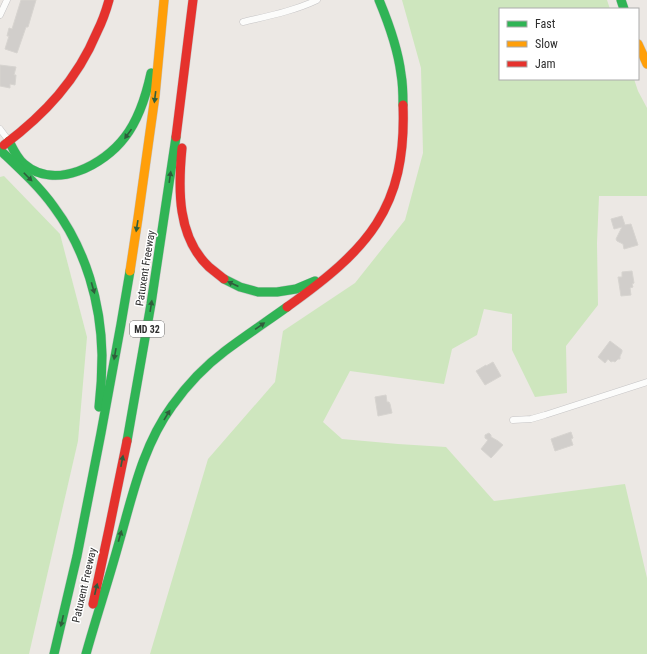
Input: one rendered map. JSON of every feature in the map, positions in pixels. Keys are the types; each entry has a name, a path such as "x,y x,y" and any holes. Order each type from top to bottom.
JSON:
{"main road":[{"path":"77,556 99,406 102,355 98,308 93,286 84,262 74,239 61,217 46,197 0,149 41,115 72,79 95,40 109,0"},
{"path":"194,0 188,98 180,179 184,221 192,244 203,260 227,282 238,287 256,291 288,291 313,282 336,270"},
{"name":"Patuxent Freeway","path":"81,654 104,554 147,328 182,97 194,0"},
{"path":"86,654 139,474 159,427 171,407 199,374 215,360 306,294 336,270 371,233 387,205 395,187 402,155 404,136 403,87 399,60 387,19 379,0"},
{"path":"9,142 17,157 25,165 34,170 51,175 63,175 85,169 110,154 122,142 132,128 147,92 164,1"},
{"name":"Patuxent Freeway","path":"54,654 77,556 121,324 155,96 164,1"},
{"path":"639,46 647,64"}],"street":[{"path":"0,15 7,0"},
{"path":"243,22 283,12 317,0"},
{"path":"0,129 9,142"},
{"path":"514,420 531,419 545,415 647,382"}],"green space":[{"path":"402,0 607,0 610,8 499,8 499,80 634,80 647,108 647,196 599,196 597,243 598,305 566,346 567,393 535,397 512,350 512,314 484,309 477,335 452,349 444,384 350,371 323,422 342,439 446,447 494,501 625,484 647,578 647,654 150,654 208,459 275,382 283,331 355,283 405,220 423,153 421,68"},
{"path":"4,176 60,234 87,337 78,441 29,654 0,654 0,177"}],"building":[{"path":"21,0 36,0 28,27 26,27 17,53 5,49 9,36 7,36 9,28 12,29"},
{"path":"0,65 16,67 14,75 16,75 15,85 10,84 10,88 0,86"},
{"path":"622,216 625,225 631,224 638,245 624,249 623,244 617,241 616,239 622,227 614,229 611,219"},
{"path":"632,271 634,283 632,284 633,287 630,288 631,295 621,296 618,277 622,277 622,272"},
{"path":"610,341 622,350 622,352 620,359 615,362 611,362 608,359 605,363 598,357"},
{"path":"493,362 501,376 485,385 476,371"},
{"path":"386,395 387,402 390,404 392,413 378,416 375,397"},
{"path":"571,432 573,445 555,451 551,439"},
{"path":"489,433 491,437 503,445 491,458 481,449 488,440 485,438 485,435"}],"traffic: fast":[{"path":"379,0 390,27 398,55 402,82 403,105"},
{"path":"621,0 624,8"},
{"path":"9,141 15,153 22,162 36,172 50,175 64,175 92,165 105,157 116,147 130,130 141,107 151,73"},
{"path":"127,441 151,304 176,137"},
{"path":"0,150 48,199 75,241 83,259 90,278 99,316 102,355 99,407"},
{"path":"54,654 77,556 130,271"},
{"path":"224,279 240,287 258,292 277,292 296,289 315,281"},
{"path":"86,654 133,491 145,456 162,422 184,391 210,363 287,307"}],"traffic: slow":[{"path":"130,271 155,96 164,0"},
{"path":"639,46 647,64"}],"traffic: jam":[{"path":"4,145 33,121 70,81 89,49 109,0"},
{"path":"176,137 193,0"},
{"path":"287,307 339,266 360,245 376,224 389,200 398,172 402,141 403,105"},
{"path":"182,148 180,196 185,227 198,255 209,267 224,279"},
{"path":"93,604 127,441"}]}
